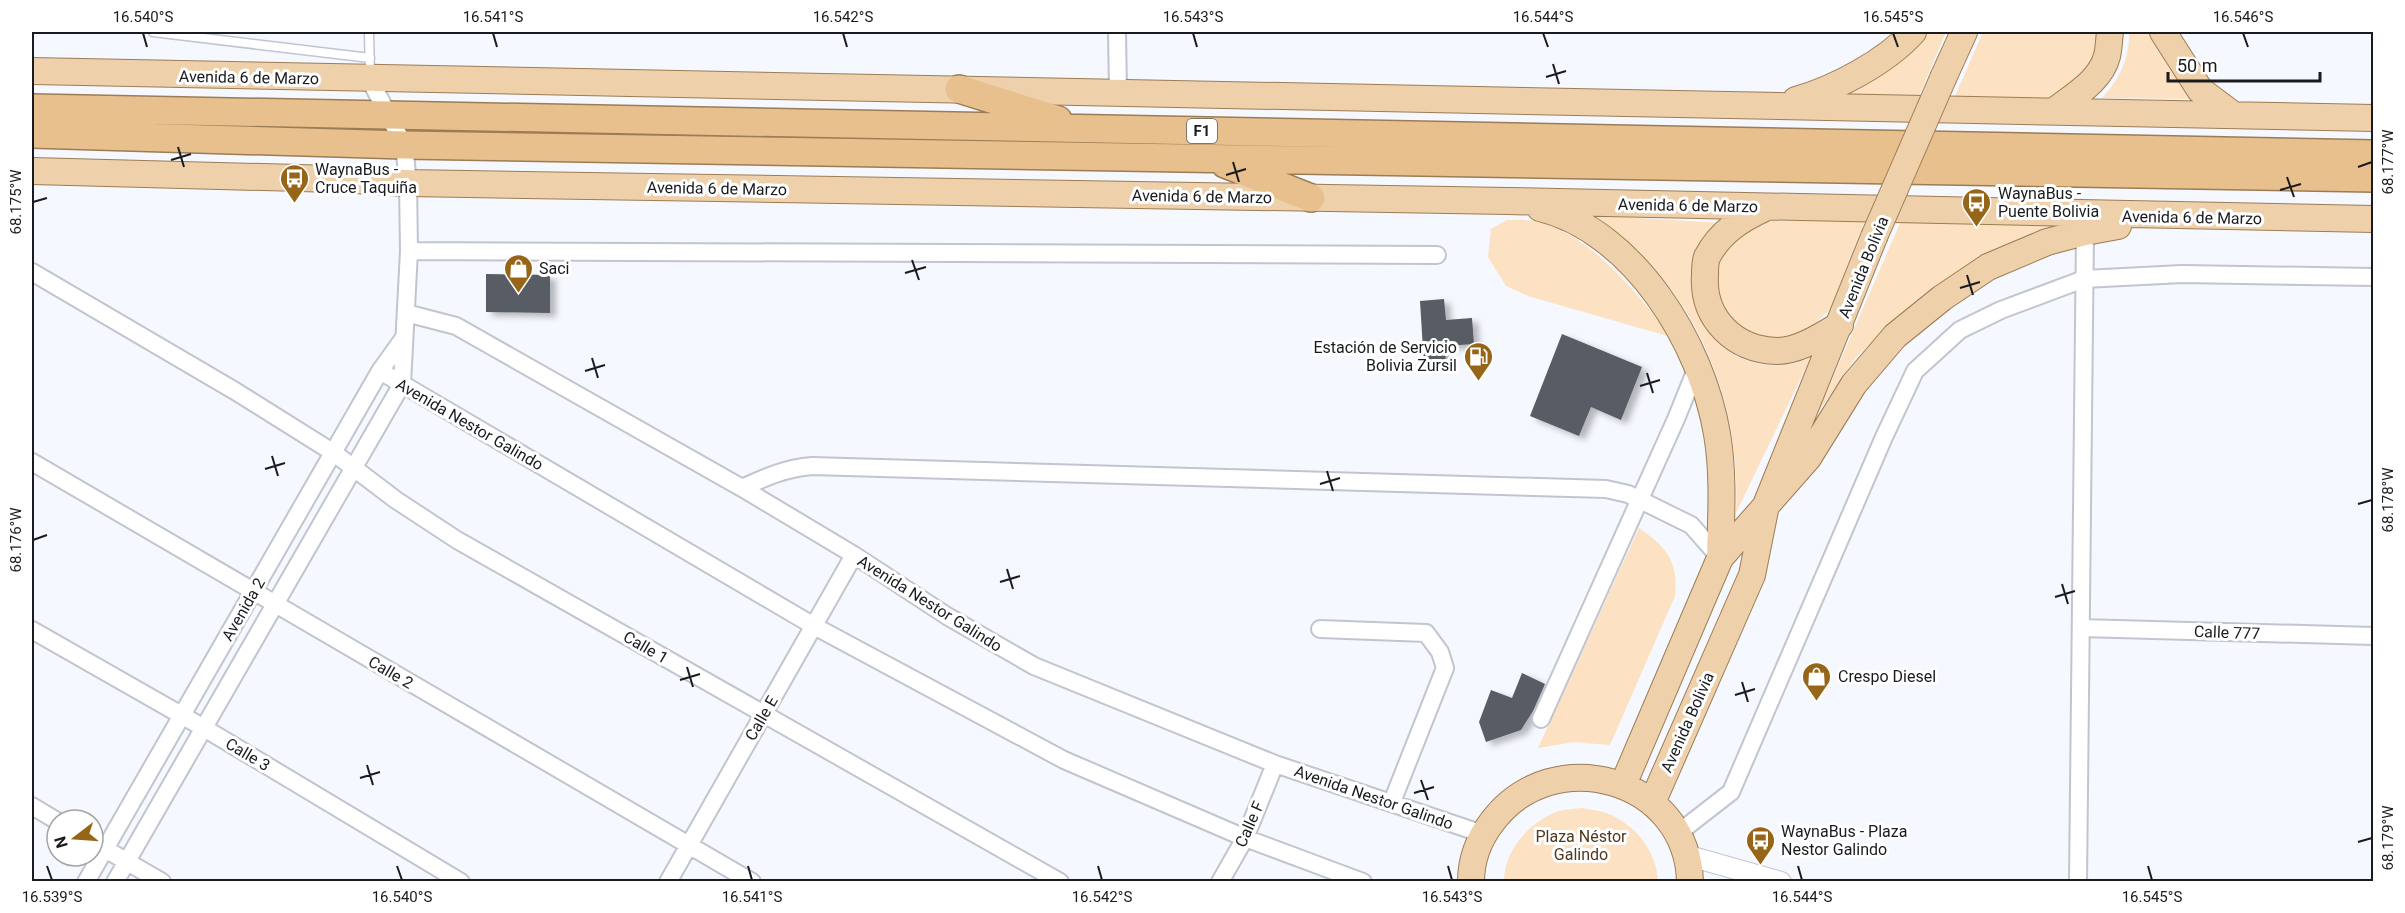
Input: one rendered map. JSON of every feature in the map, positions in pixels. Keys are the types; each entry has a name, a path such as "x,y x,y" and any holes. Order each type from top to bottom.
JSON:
{"highway":[{"path":"958,89 1088,129"},
{"name":"F1","path":"32,108 2373,154"},
{"name":"F1","path":"32,134 404,145 2373,178"},
{"path":"1210,158 1311,198"}],"main road":[{"path":"1773,106 1814,95 1839,84 1881,58 1913,32"},
{"name":"Avenida Bolivia","path":"1652,803 1752,575 1766,505 1874,237 1964,32"},
{"path":"2057,109 2086,87 2101,69 2107,56 2110,32"},
{"path":"2163,32 2200,90 2232,114"},
{"name":"Avenida 6 de Marzo","path":"32,71 370,69 1118,93 1773,106 2057,109 2373,118"},
{"name":"Avenida 6 de Marzo","path":"32,171 408,183 1508,201 2175,217 2373,219"},
{"path":"1508,201 1551,211 1581,223 1625,258 1654,289 1679,326 1707,393 1717,435 1722,491 1720,558"},
{"path":"1768,207 1739,220 1718,240 1706,259 1704,285 1710,311 1725,331 1748,347 1779,351 1808,343 1840,325"},
{"path":"1766,505 1808,458 1854,384 1896,336 1942,298 1988,267 2047,242 2085,232 2175,217"},
{"name":"Avenida Bolivia","path":"1623,785 1720,558 1766,505"},
{"path":"1471,882 1477,848 1483,834 1503,808 1529,789 1560,778 1592,777 1623,785 1652,803 1666,817 1682,845 1690,882"}],"street":[{"path":"1118,32 1118,93"},
{"name":"Avenida 2","path":"115,882 402,384 409,251 408,183 404,145 387,116 370,69"},
{"path":"2078,882 2085,232"},
{"path":"409,251 1437,255"},
{"name":"Calle 1","path":"32,272 234,391 333,453 396,500 457,540 1060,882"},
{"path":"1780,882 1682,845 1731,792 1884,437 1915,371 1960,330 2001,310 2084,279 2182,274 2373,277"},
{"name":"Avenida Nestor Galindo","path":"406,313 456,326 742,488 854,555 947,616 1034,666 1275,764 1483,834"},
{"name":"Avenida 2","path":"105,836 182,715 380,371 403,339"},
{"path":"1541,719 1697,367"},
{"name":"Avenida Nestor Galindo","path":"380,371 814,626 1064,760 1245,838 1363,882"},
{"name":"Calle 2","path":"32,462 752,882"},
{"path":"742,488 776,472 812,466 1606,489 1628,494 1691,525 1720,558"},
{"name":"Calle E","path":"668,882 854,555"},
{"name":"Calle 777","path":"2081,628 2373,636"},
{"path":"1320,629 1426,633 1440,652 1445,668 1392,802"},
{"name":"Calle 3","path":"32,630 182,715 461,882"},
{"name":"Calle F","path":"1220,882 1245,838 1275,764"},
{"path":"32,806 45,814"},
{"path":"105,849 162,882"}],"lane":[{"path":"153,32 370,69 369,32"}],"green space":[{"path":"1927,32 1946,32 1919,96 1846,94 1911,51"},
{"path":"1983,32 2101,32 2097,55 2083,78 2058,95 2036,101 1955,96"},
{"path":"2129,32 2148,32 2192,99 2102,98 2114,84 2122,68 2128,50"},
{"path":"1588,215 1722,223 1693,292 1703,323 1723,347 1751,362 1781,365 1796,363 1811,357 1736,513 1736,483 1730,425 1723,396 1703,342 1673,292 1642,254"},
{"path":"1866,218 1830,309 1812,327 1791,340 1751,336 1735,326 1720,308 1715,269 1732,240 1758,224 1773,221"},
{"path":"1507,220 1540,222 1578,240 1613,269 1671,337 1528,296 1506,286 1488,257 1491,229"},
{"path":"1901,221 2067,226 1984,258 1903,313 1856,357 1817,414"},
{"path":"1639,528 1657,542 1669,556 1675,573 1675,596 1610,745 1574,742 1538,748"},
{"name":"Plaza Néstor Galindo","path":"1583,808 1603,812 1634,831 1653,859 1658,881 1504,881 1509,858 1529,829 1559,811"}],"building":[{"name":"Saci","path":"486,274 550,275 550,313 486,312"},
{"path":"1444,299 1446,320 1472,318 1474,344 1445,346 1446,364 1424,365 1420,301"},
{"path":"1562,334 1642,367 1621,420 1591,407 1579,436 1530,416"},
{"path":"1522,673 1545,684 1533,711 1521,730 1486,742 1479,722 1491,690 1512,698"}],"place":[{"name":"WaynaBus - Cruce Taquiña","path":"294,204"},
{"name":"WaynaBus - Puente Bolivia","path":"1977,228"},
{"name":"Saci","path":"518,294"},
{"name":"Estación de Servicio Bolivia Zursil","path":"1478,382"},
{"name":"Crespo Diesel","path":"1817,702"},
{"name":"WaynaBus - Plaza Nestor Galindo","path":"1760,866"}]}
